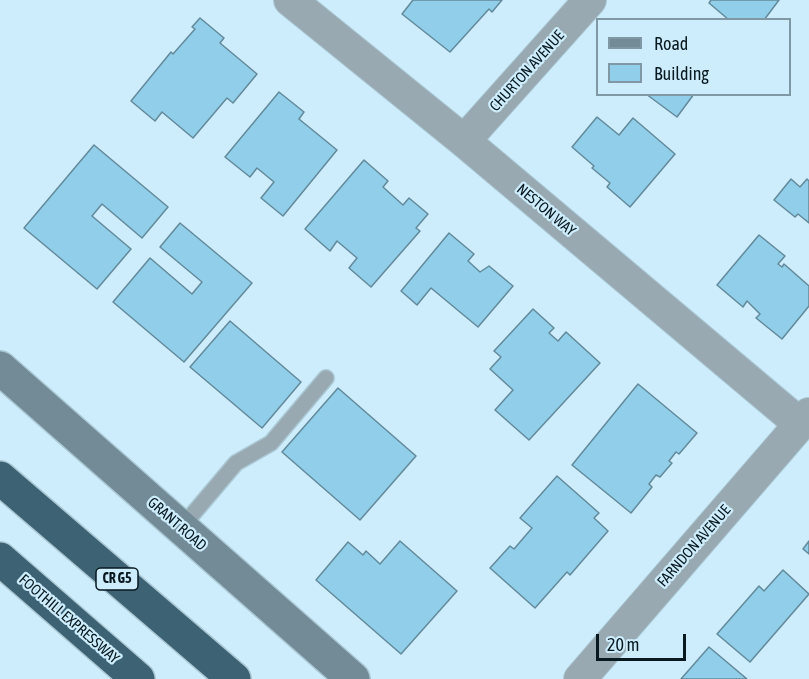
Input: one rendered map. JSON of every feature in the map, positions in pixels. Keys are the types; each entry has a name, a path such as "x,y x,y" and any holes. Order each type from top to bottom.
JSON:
{"highway":[{"name":"CR G5","path":"0,478 234,679"},
{"name":"FOOTHILL EXPRESSWAY","path":"0,559 138,679"}],"street":[{"name":"NESTON WAY","path":"290,0 805,419"},
{"name":"CHURTON AVENUE","path":"464,141 590,0"},
{"name":"GRANT ROAD","path":"0,368 353,679"},
{"name":"FARNDON AVENUE","path":"580,679 805,419"}],"lane":[{"path":"181,528 236,463 271,443 326,378"}],"building":[{"path":"413,0 502,0 492,12 489,9 450,52 402,14"},
{"path":"711,0 779,0 766,18 727,18 709,3"},
{"path":"200,18 224,38 220,43 257,74 233,103 227,98 193,138 162,112 155,121 131,101 171,52 173,54 195,29 192,27"},
{"path":"279,92 304,112 299,119 337,150 283,216 261,198 274,182 257,168 250,177 225,157"},
{"path":"649,96 693,96 677,117"},
{"path":"597,117 619,135 633,118 675,154 630,207 607,187 610,183 572,147"},
{"path":"94,145 168,207 142,238 102,204 92,216 131,249 97,289 24,228"},
{"path":"364,160 388,181 383,187 403,205 409,198 428,214 416,228 420,231 371,287 349,268 357,258 337,241 330,251 305,229"},
{"path":"791,179 800,187 807,179 809,181 809,223 798,214 795,217 774,200"},
{"path":"180,223 252,283 184,362 113,302 150,258 192,294 202,282 160,247"},
{"path":"449,233 474,254 468,261 480,272 489,266 513,286 478,327 431,288 417,305 401,291"},
{"path":"759,235 785,256 778,264 782,267 784,264 809,286 809,306 782,339 756,318 760,314 747,301 743,307 717,285"},
{"path":"533,309 554,328 549,333 558,341 566,332 600,363 529,440 495,410 513,390 490,369 501,357 494,351"},
{"path":"230,321 301,382 262,428 190,367"},
{"path":"638,384 697,433 679,454 676,452 669,461 672,463 660,477 656,475 649,484 652,487 631,513 572,465"},
{"path":"338,388 416,456 360,520 282,452"},
{"path":"557,476 599,513 594,518 608,531 570,575 567,572 535,608 490,568 510,546 514,549 532,528 520,518"},
{"path":"400,541 457,591 401,654 316,580 348,542 363,555 366,551 380,564"},
{"path":"809,541 809,554 803,549"},
{"path":"783,570 809,594 750,662 717,634 759,586 764,591"},
{"path":"709,647 747,679 681,679"}]}
